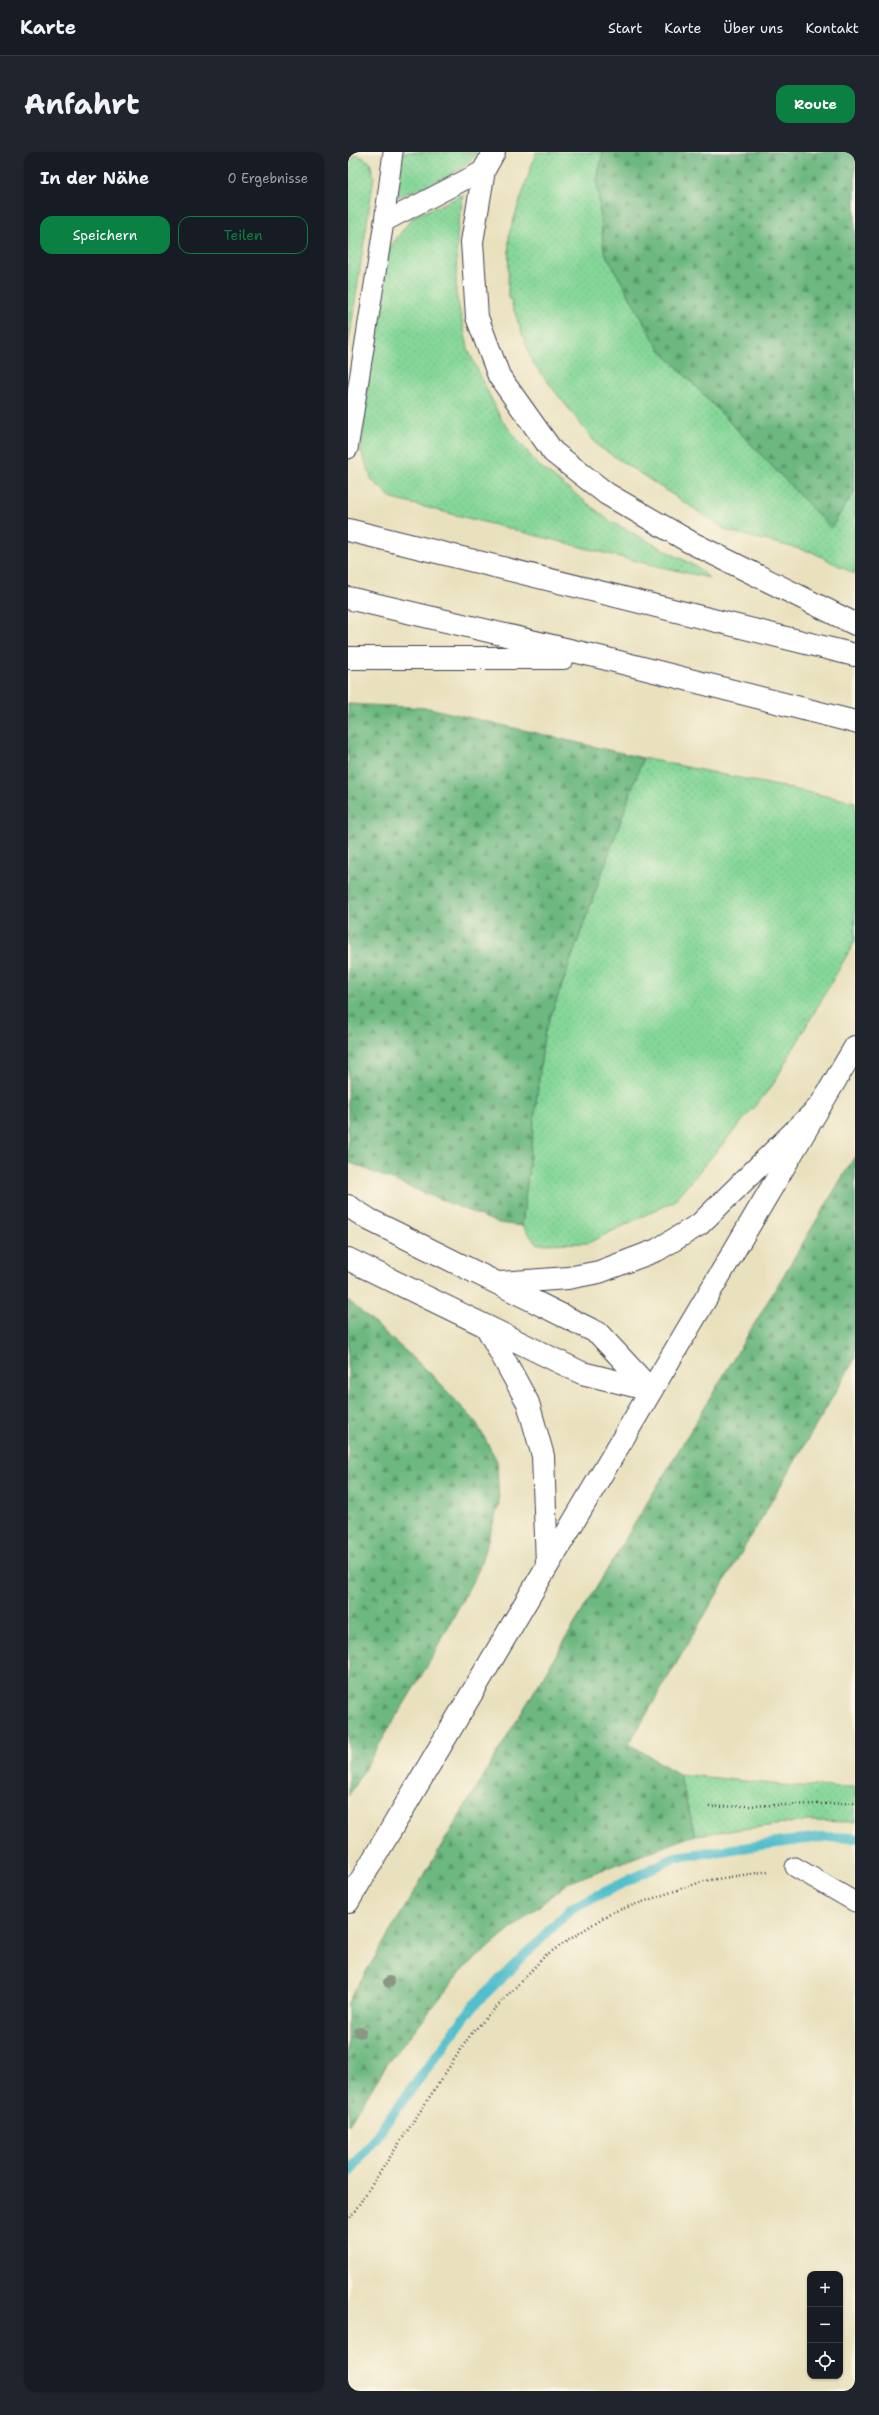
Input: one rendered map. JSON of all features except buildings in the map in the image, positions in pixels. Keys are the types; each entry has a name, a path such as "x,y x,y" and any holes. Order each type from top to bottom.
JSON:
{"main road":[{"path":"489,161 472,242 477,317 499,376 553,452 607,494 690,542 855,624"},
{"path":"348,530 855,655"},
{"path":"348,598 599,657 855,722"},
{"path":"348,658 599,657"},
{"path":"348,1902 547,1564 855,1047"},
{"path":"499,1283 568,1278 599,1272 657,1250 700,1224 820,1106"},
{"path":"348,1206 370,1220 598,1333 651,1390"},
{"path":"348,1259 582,1373 651,1390"},
{"path":"487,1328 528,1403 543,1456 547,1564"}],"lane":[{"path":"348,449 384,222 393,152"},
{"path":"384,222 489,161"},
{"path":"795,1867 855,1902"}],"path":[{"path":"709,1807 855,1803"},
{"path":"348,2221 471,2034 546,1955 610,1913 704,1881 795,1867"}],"green space":[{"path":"403,152 477,152 471,160 453,174 397,197"},
{"path":"536,152 603,152 597,180 604,251 658,347 831,528 855,490 855,574 812,552 728,531 598,446 532,362 508,293 509,234"},
{"path":"603,152 855,152 855,490 831,528 658,347 604,251 597,180"},
{"path":"356,154 370,162 374,177 348,347 348,164"},
{"path":"463,195 457,235 456,294 469,352 501,419 538,465 610,521 697,567 709,578 640,562 393,499 372,480 361,451 372,343 390,247 413,217"},
{"path":"348,704 429,708 643,758 544,1035 522,1226 498,1223 348,1162"},
{"path":"643,758 855,802 855,941 772,1086 674,1201 588,1243 537,1244 522,1226 544,1035"},
{"path":"855,1156 855,1359 629,1744 679,1774 695,1835 567,1883 463,1969 386,2066 348,2125 348,2002"},
{"path":"348,1300 428,1371 476,1422 497,1461 499,1504 479,1569 429,1663 348,1796"},
{"path":"679,1774 792,1786 855,1787 855,1822 808,1821 695,1835"}],"waterway":[{"path":"348,2174 474,2005 572,1908 676,1857 820,1837 855,1838"}]}
